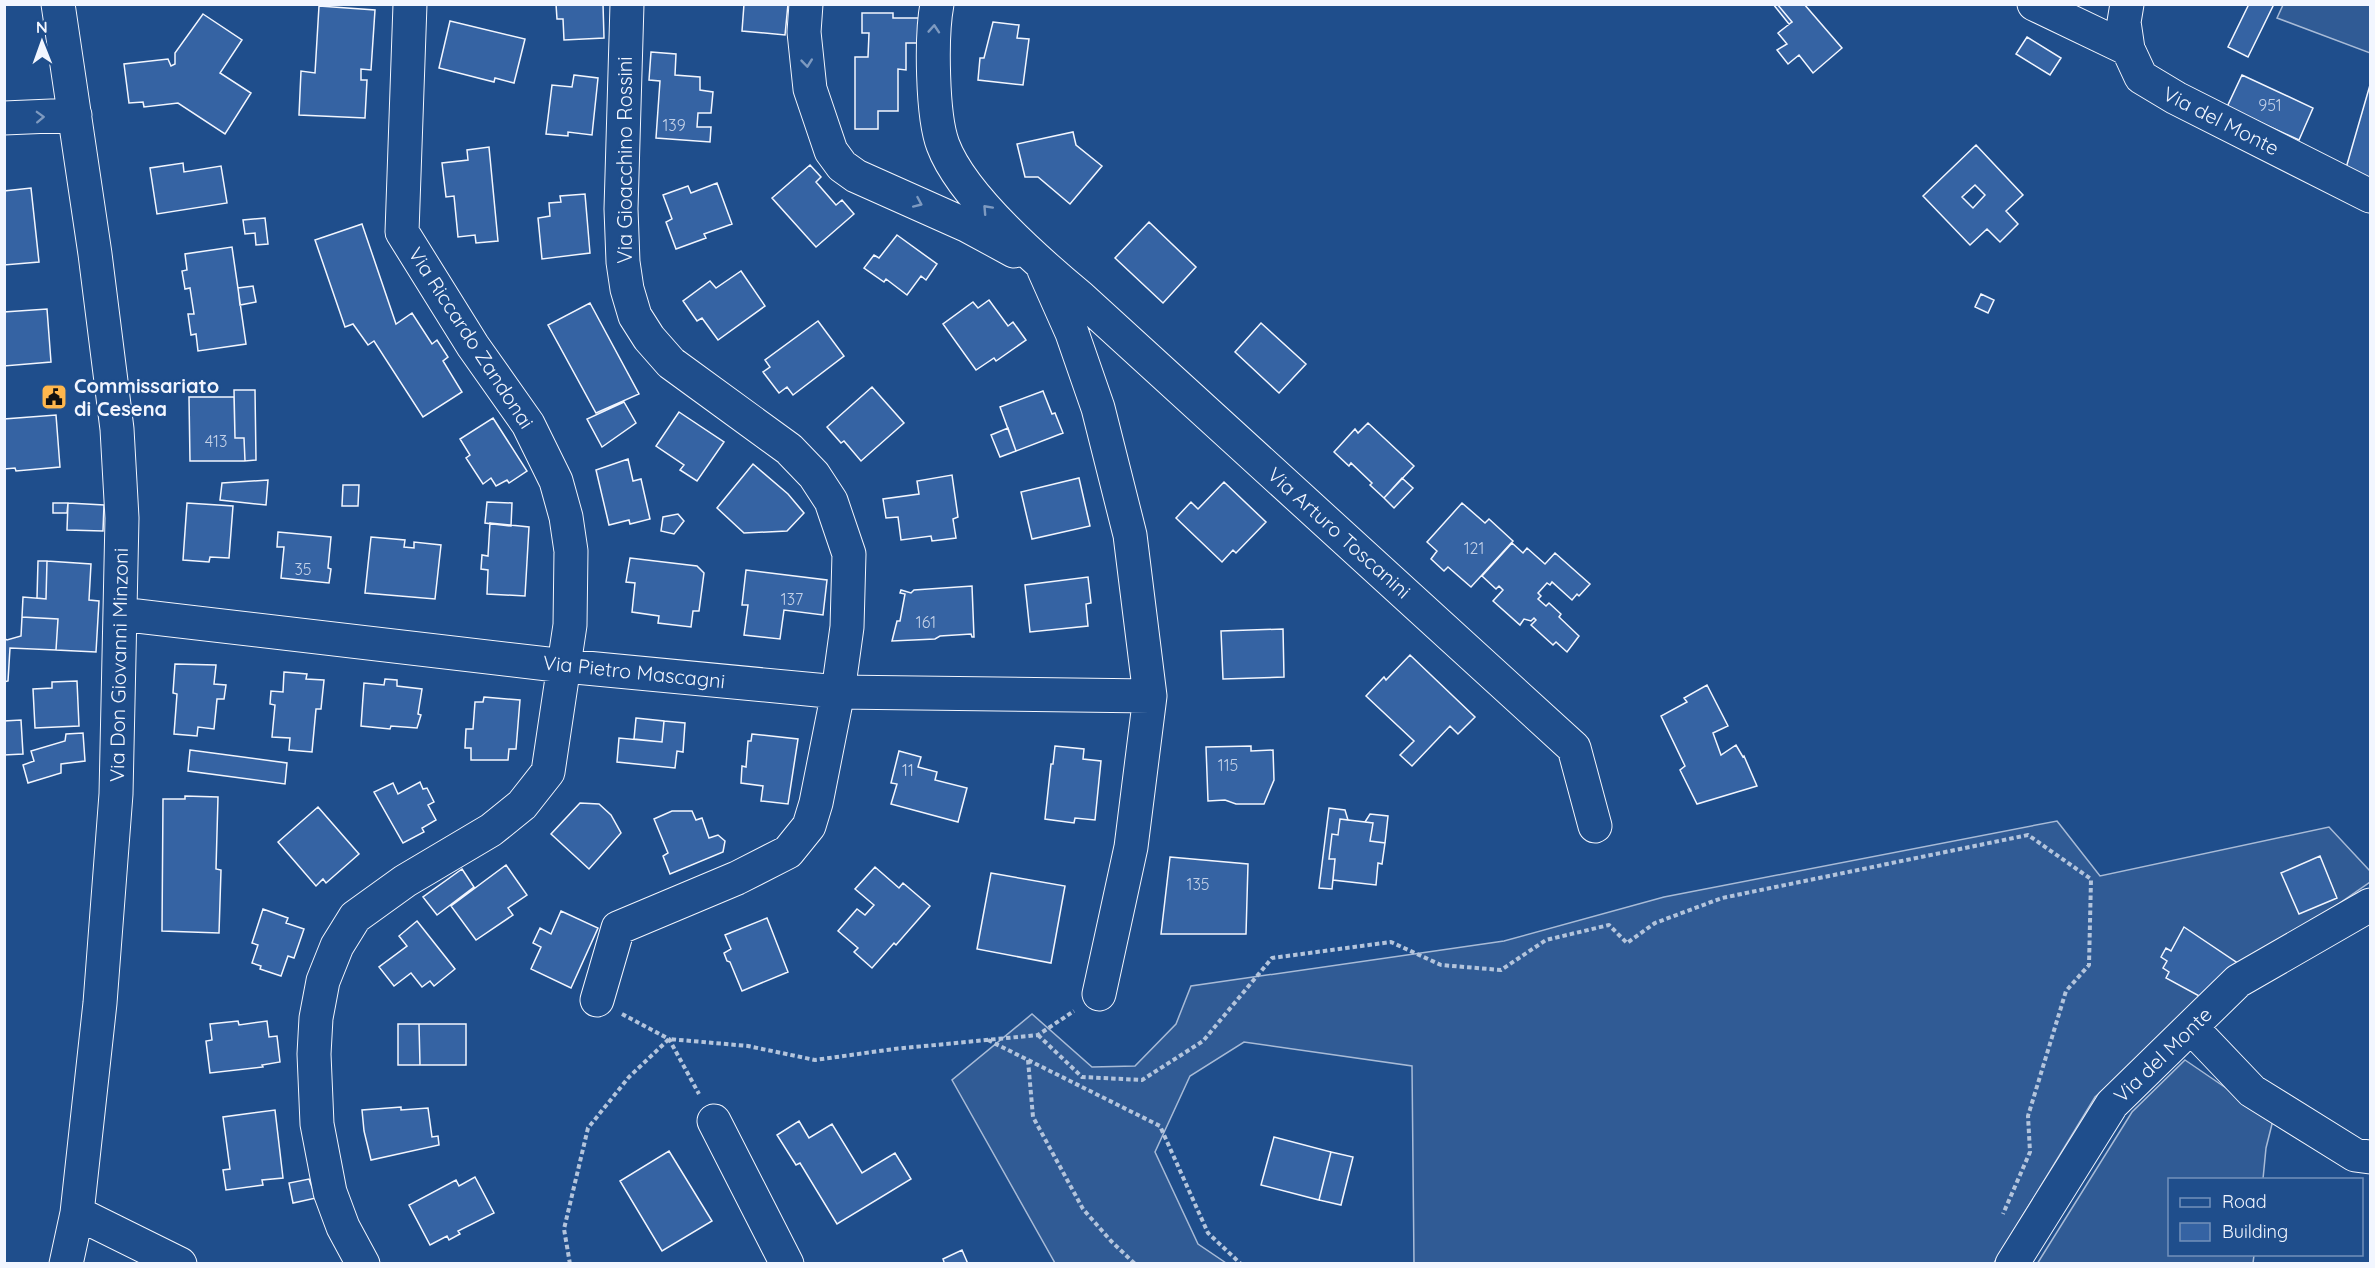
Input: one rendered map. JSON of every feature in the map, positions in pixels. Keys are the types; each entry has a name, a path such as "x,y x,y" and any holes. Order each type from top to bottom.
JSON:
{"street":[{"name":"Via Don Giovanni Minzoni","path":"58,4 117,429 122,518 115,805 100,1003 77,1213 66,1263"},
{"name":"Via Riccardo Zandonai","path":"363,1263 343,1227 330,1192 317,1124 314,1054 316,1018 323,981 337,946 355,917 405,881 491,830 522,805 548,772 570,625 571,551 566,517 556,481 528,424 473,346 402,232 410,4"},
{"name":"Via Gioacchino Rossini","path":"597,1000 618,928 738,878 788,852 808,826 818,793 838,692 847,627 849,554 831,501 814,475 789,449 671,363 649,338 635,316 627,289 623,262 621,209 627,4"},
{"path":"806,4 804,32 810,88 831,151 842,166 856,176 968,226 1042,266"},
{"path":"937,4 934,38 937,122 943,146 956,171 983,206 1042,266 1072,333 1098,408 1131,535 1150,696 1131,847 1100,994"},
{"path":"2034,4 2128,50"},
{"name":"Via del Monte","path":"2127,4 2124,22 2128,50 2141,77 2154,87 2370,196"},
{"path":"4,118 75,115"},
{"name":"Via Arturo Toscanini","path":"1042,266 1080,297 1574,748 1595,826"},
{"name":"Via Pietro Mascagni","path":"120,614 565,666 838,692 1150,696"},
{"name":"Via del Monte","path":"2012,1263 2112,1104 2238,981 2370,905"},
{"path":"2191,1027 2252,1091 2355,1155 2370,1157"},
{"path":"714,1121 787,1263"},
{"path":"77,1213 180,1263"}],"path":[{"path":"1038,1035 1082,1077 1142,1080 1203,1041 1272,958 1391,942 1441,965 1501,970 1546,940 1609,925 1627,943 1655,923 1722,898 2028,836 2091,879 2089,965 2066,991 2028,1116 2030,1152 1999,1223"},
{"path":"597,1000 669,1039 748,1046 816,1060 894,1049 1038,1035 1100,994"},
{"path":"669,1039 714,1121"},
{"path":"570,1263 564,1229 588,1128 629,1077 669,1039"},
{"path":"987,1040 1160,1126 1208,1233 1241,1263"},
{"path":"1028,1060 1033,1117 1083,1209 1111,1241 1135,1263"}],"shaded area":[{"path":"2283,5 2370,5 2370,53 2277,18"},
{"path":"2057,821 2100,876 2329,827 2370,871 2370,882 2275,948 2186,1017 2095,1097 1994,1263 1414,1263 1412,1066 1244,1042 1190,1076 1155,1152 1198,1244 1226,1263 1055,1263 952,1080 1032,1014 1092,1067 1135,1066 1176,1024 1191,986 1504,941 1664,897"},
{"path":"2185,1060 2273,1120 2266,1148 2263,1178 2168,1178 2168,1256 2254,1256 2253,1263 2037,1264 2132,1112"}],"building":[{"path":"556,4 603,4 604,38 564,40 563,19 557,19"},
{"path":"744,4 788,4 785,35 742,31"},
{"path":"1773,4 1777,4 1792,22 1789,24"},
{"path":"1777,4 1804,4 1842,48 1813,73 1799,55 1788,64 1777,50 1787,44 1778,33 1792,22"},
{"path":"2249,4 2274,4 2248,57 2228,47"},
{"path":"319,6 375,10 371,70 361,69 361,80 367,80 365,118 299,115 301,71 315,73"},
{"path":"862,13 893,13 893,18 921,18 921,43 906,43 906,70 898,69 898,111 878,111 878,129 855,129 855,57 868,57 869,33 862,33"},
{"path":"203,14 242,40 220,73 251,93 225,134 178,103 144,107 143,102 129,103 124,64 168,59 171,66 175,64 175,53"},
{"path":"450,21 525,39 514,83 495,78 494,82 439,68"},
{"path":"993,22 1019,25 1017,38 1029,39 1023,85 978,80 980,58 984,58"},
{"path":"2027,37 2061,58 2050,75 2016,54"},
{"path":"651,52 676,54 675,75 700,77 700,90 713,92 711,113 698,113 697,127 711,127 710,142 656,138 660,81 649,80"},
{"path":"574,75 598,78 592,135 568,132 568,136 546,134 552,85 572,87"},
{"path":"2242,75 2313,108 2299,140 2227,107"},
{"path":"2370,85 2370,182 2344,175"},
{"path":"1073,132 1076,145 1102,166 1070,204 1038,177 1025,177 1017,144"},
{"path":"1976,145 2023,195 2006,211 2018,224 2000,242 1987,229 1970,245 1923,196","holes":["1975,185 1985,195 1973,208 1962,197"]},
{"path":"489,147 498,241 476,243 475,235 458,237 454,196 446,197 442,163 468,160 467,150"},
{"path":"183,163 184,172 221,166 227,203 157,214 150,168"},
{"path":"810,165 821,177 816,182 836,205 842,200 854,214 816,247 772,198"},
{"path":"717,183 732,224 704,234 706,238 676,249 666,222 672,219 663,195 688,186 691,193"},
{"path":"31,188 39,262 4,265 4,191"},
{"path":"585,194 590,253 542,259 538,218 550,216 549,203 561,202 560,196"},
{"path":"265,218 268,244 256,245 255,233 245,234 243,220"},
{"path":"1149,222 1196,267 1163,303 1115,258"},
{"path":"362,224 396,324 412,313 432,344 437,340 448,357 443,361 462,392 423,417 374,341 368,345 353,324 345,327 315,240"},
{"path":"897,235 937,264 926,280 921,276 907,295 886,279 884,282 864,268 874,255 879,258"},
{"path":"232,247 246,344 198,351 196,334 191,335 188,314 194,314 190,288 185,289 182,271 187,270 185,254"},
{"path":"741,271 765,306 718,340 702,318 697,321 683,301 710,281 716,288"},
{"path":"253,286 256,302 240,305 238,288"},
{"path":"1981,294 1994,300 1988,313 1975,307"},
{"path":"989,300 1008,326 1013,322 1026,340 996,361 994,358 976,370 943,324 973,302 978,308"},
{"path":"590,303 639,394 596,413 548,325"},
{"path":"47,309 51,362 4,366 4,312"},
{"path":"818,321 844,356 793,395 787,387 779,393 763,372 770,367 765,360"},
{"path":"1261,323 1306,364 1279,393 1235,352"},
{"path":"872,387 904,423 861,461 844,441 841,443 827,427"},
{"path":"234,390 255,390 256,460 245,461 244,438 235,438"},
{"path":"1043,391 1063,433 1016,451 1000,407"},
{"path":"189,397 234,397 235,438 244,438 245,461 190,461"},
{"path":"624,402 636,423 602,447 587,419"},
{"path":"679,412 724,442 697,481 680,470 684,465 656,446"},
{"path":"56,415 60,467 16,471 15,468 4,469 4,419"},
{"path":"493,418 527,471 509,483 507,480 496,486 491,478 483,484 466,458 470,455 460,439"},
{"path":"1368,423 1414,466 1384,498 1351,463 1349,466 1334,452 1355,429 1358,433"},
{"path":"1008,428 1016,451 1000,457 991,435"},
{"path":"628,459 633,481 641,479 650,519 630,524 629,520 609,525 596,470"},
{"path":"753,464 788,494 804,513 787,531 744,533 717,508"},
{"path":"952,475 958,517 953,519 956,538 932,541 931,536 901,540 898,517 886,518 883,499 919,494 917,481"},
{"path":"1079,478 1090,526 1032,539 1021,492"},
{"path":"1402,478 1413,488 1394,508 1384,498"},
{"path":"268,480 266,505 220,500 222,483"},
{"path":"1224,482 1266,522 1236,553 1233,550 1222,562 1176,518 1191,502 1198,509"},
{"path":"343,485 359,485 358,506 342,506"},
{"path":"487,502 512,503 511,526 485,523"},
{"path":"53,503 68,503 67,513 53,513"},
{"path":"68,503 104,505 103,531 67,530"},
{"path":"187,503 233,506 229,558 210,557 209,562 183,560"},
{"path":"1462,503 1485,523 1489,519 1513,541 1471,587 1448,567 1444,571 1431,559 1437,551 1427,542"},
{"path":"678,514 684,521 674,534 661,531 663,517"},
{"path":"490,523 529,527 525,596 487,594 488,570 481,569 482,555 488,556"},
{"path":"278,532 331,537 329,583 281,578 284,547 277,547"},
{"path":"371,537 405,540 404,547 414,548 414,542 441,545 435,599 365,593"},
{"path":"1512,543 1523,553 1527,548 1545,564 1555,553 1590,584 1572,600 1552,582 1550,585 1547,583 1538,593 1541,596 1538,599 1546,606 1549,603 1561,614 1559,617 1579,636 1567,652 1556,642 1553,645 1531,625 1536,620 1534,618 1531,621 1524,619 1520,625 1493,601 1503,590 1499,586 1496,589 1482,576"},
{"path":"630,558 697,566 704,573 699,611 693,611 691,627 658,623 659,616 632,612 635,583 626,582"},
{"path":"38,561 47,561 46,599 37,598"},
{"path":"47,561 91,564 89,600 99,601 96,652 56,650 58,619 22,617 23,597 46,599"},
{"path":"746,570 827,580 823,615 784,610 780,639 744,635 748,605 742,605"},
{"path":"1088,577 1091,603 1086,604 1088,626 1030,632 1025,585"},
{"path":"972,586 974,637 971,634 940,636 935,639 892,641 897,621 900,621 905,594 900,593 901,590 911,593 914,590"},
{"path":"22,617 58,619 56,650 10,648 8,681 4,682 4,638 7,640 21,636"},
{"path":"1283,629 1284,677 1223,679 1221,631"},
{"path":"1410,655 1475,717 1458,734 1450,726 1412,766 1400,755 1414,741 1366,696 1384,677 1386,680"},
{"path":"175,664 216,665 214,684 226,685 224,699 217,699 214,729 198,727 197,736 174,734 177,694 173,693"},
{"path":"284,672 307,674 306,679 324,680 321,709 316,709 312,752 289,750 290,738 272,737 275,705 270,704 271,691 283,692"},
{"path":"385,679 397,680 397,686 422,689 418,714 421,715 417,728 391,726 390,729 361,726 364,683 384,685"},
{"path":"77,681 79,726 35,728 33,689 52,688 52,682"},
{"path":"1707,685 1728,726 1713,733 1721,755 1736,745 1744,756 1757,786 1697,804 1680,770 1685,766 1661,716 1687,702 1684,698"},
{"path":"484,697 520,700 516,749 509,749 508,760 471,760 471,748 465,748 466,729 473,729 475,702 483,702"},
{"path":"636,718 664,721 662,742 634,739"},
{"path":"21,720 23,754 4,755 4,721"},
{"path":"664,721 685,723 683,752 677,751 675,768 617,762 619,738 662,742"},
{"path":"83,733 85,761 61,764 61,773 28,783 23,765 34,761 31,751 65,741 66,734"},
{"path":"752,734 798,739 788,804 761,801 763,786 741,783 742,766 746,767 748,741 751,741"},
{"path":"1055,746 1084,749 1083,759 1101,761 1095,820 1075,818 1074,823 1045,819"},
{"path":"1251,746 1251,751 1273,750 1274,780 1264,804 1236,804 1225,800 1208,801 1206,747"},
{"path":"190,750 287,763 285,784 188,771"},
{"path":"899,751 921,757 918,767 937,772 935,780 967,788 958,822 891,804 897,784 891,783"},
{"path":"420,782 423,789 427,788 434,802 428,805 436,820 422,828 424,832 403,843 374,792 393,783 398,794"},
{"path":"185,796 218,797 216,869 221,870 219,933 162,931 163,799 185,799"},
{"path":"580,803 599,804 611,815 621,833 589,869 551,834"},
{"path":"318,807 359,854 326,883 323,879 316,886 278,842"},
{"path":"1329,808 1345,810 1348,820 1340,819 1338,835 1332,834 1329,859 1335,859 1332,889 1319,888"},
{"path":"672,811 692,811 696,820 702,818 709,838 718,835 725,841 723,852 670,874 663,856 668,853 654,819"},
{"path":"1370,814 1388,816 1385,843 1370,841 1373,823 1365,822"},
{"path":"1340,819 1373,823 1370,841 1385,843 1382,864 1378,863 1376,885 1333,880 1335,859 1329,859 1332,834 1338,835"},
{"path":"2320,856 2337,898 2299,914 2281,873"},
{"path":"1170,857 1248,864 1246,934 1161,934"},
{"path":"506,865 527,895 508,908 513,915 476,940 451,906"},
{"path":"875,867 899,888 903,883 930,906 896,945 894,943 872,968 854,952 858,948 838,931 857,909 865,915 874,905 855,889"},
{"path":"462,869 474,887 437,915 423,897"},
{"path":"991,873 1065,886 1051,963 977,949"},
{"path":"263,909 288,918 286,923 304,929 294,958 288,956 281,976 260,969 261,966 252,963 258,945 252,943"},
{"path":"561,911 598,928 571,988 531,969 541,947 533,943 540,928 551,934"},
{"path":"767,918 788,972 742,991 724,953 731,949 725,935"},
{"path":"417,921 455,969 434,986 430,981 422,987 411,973 394,986 379,967 407,946 399,936"},
{"path":"2184,927 2239,964 2212,1003 2166,978 2169,972 2163,968 2167,961 2161,957 2166,948 2171,951"},
{"path":"238,1021 239,1025 267,1021 269,1037 277,1036 280,1062 262,1065 263,1067 210,1073 206,1041 212,1040 210,1024"},
{"path":"398,1024 419,1024 420,1065 398,1065"},
{"path":"419,1024 466,1024 466,1065 420,1065"},
{"path":"401,1107 401,1110 428,1108 432,1137 438,1136 439,1145 371,1160 362,1110"},
{"path":"275,1110 283,1178 262,1180 263,1185 226,1190 223,1170 230,1169 223,1117"},
{"path":"799,1121 809,1138 832,1124 862,1173 895,1153 911,1179 837,1224 800,1163 796,1165 777,1135"},
{"path":"1274,1137 1331,1152 1319,1200 1261,1185"},
{"path":"669,1151 712,1221 662,1251 620,1181"},
{"path":"1331,1152 1353,1157 1341,1205 1319,1200"},
{"path":"475,1177 494,1213 458,1231 460,1234 449,1240 447,1236 430,1245 409,1205 456,1180 459,1186"},
{"path":"309,1179 316,1198 293,1203 289,1183"},
{"path":"962,1250 968,1264 940,1264 944,1262 943,1259"}],"place":[{"name":"Commissariato di Cesena","path":"54,397"}]}
